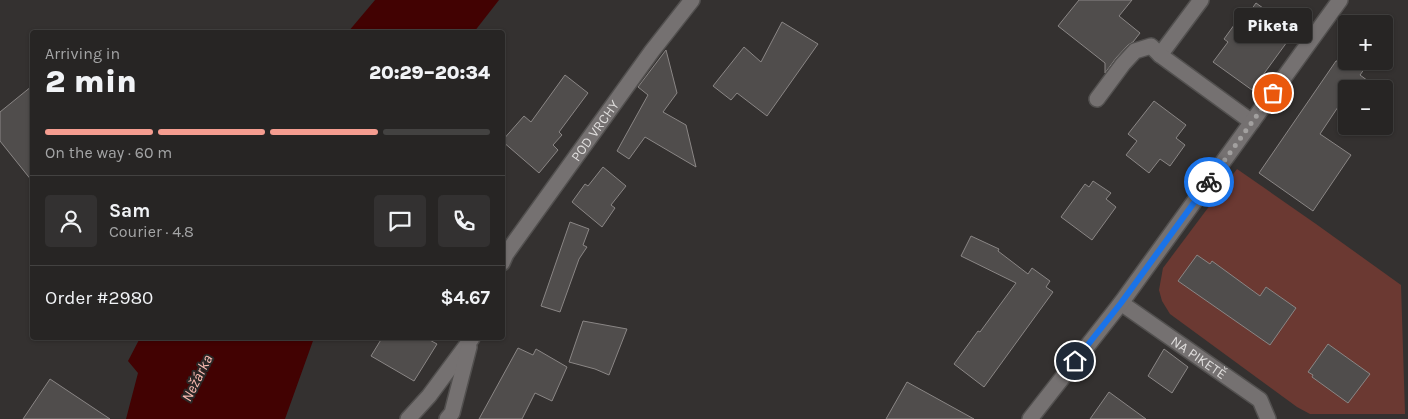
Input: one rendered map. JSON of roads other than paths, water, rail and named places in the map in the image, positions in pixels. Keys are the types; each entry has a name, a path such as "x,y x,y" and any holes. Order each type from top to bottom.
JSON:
{"street":[{"name":"POD VRCHY","path":"505,256 652,51 692,0"},
{"path":"1160,55 1201,0"},
{"path":"1030,419 1121,303 1252,122 1335,2"},
{"path":"1098,98 1135,51 1151,46 1160,55 1252,122"},
{"name":"NA PIKETĚ","path":"1121,303 1260,400 1268,419"},
{"path":"408,419 429,396 471,340"},
{"path":"447,419 452,412 471,340"}],"water":[{"path":"375,0 499,0 476,30 350,30"},
{"name":"Nežárka","path":"139,340 313,340 285,419 126,419 138,373 128,361"}],"place":[{"name":"Piketa","path":"1273,93"}]}
